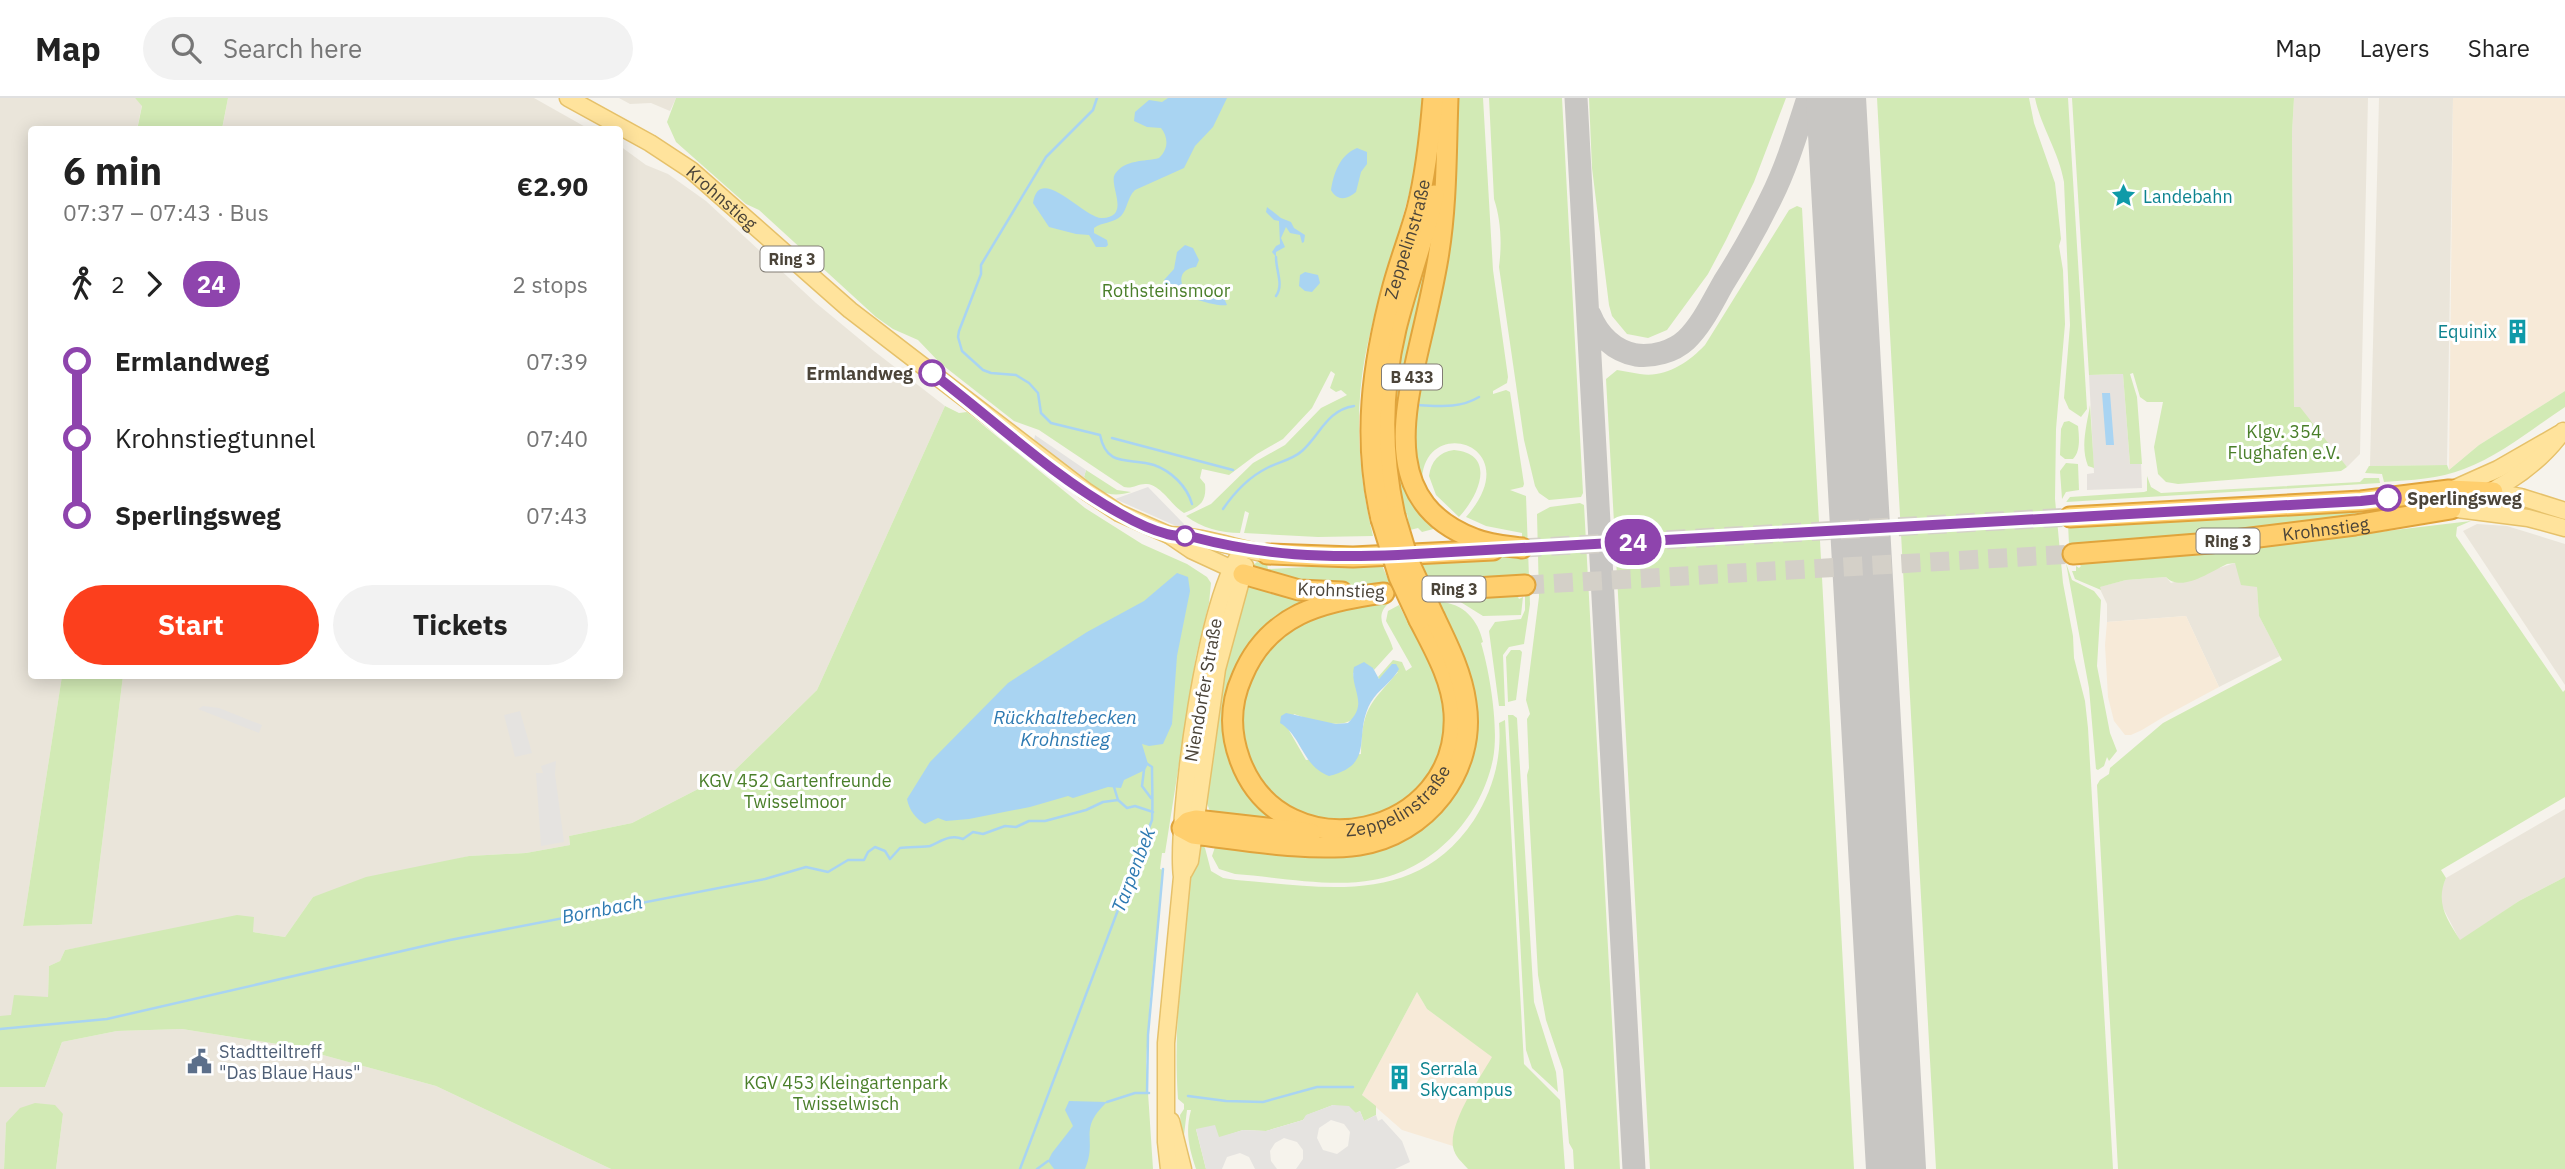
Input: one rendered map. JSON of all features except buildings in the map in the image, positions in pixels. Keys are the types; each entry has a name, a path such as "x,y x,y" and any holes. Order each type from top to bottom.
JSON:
{"highway":[{"name":"Zeppelinstraße","path":"1388,517 1370,443 1373,377 1394,284 1426,166 1433,98"},
{"name":"B 433","path":"1448,98 1443,228 1405,414 1407,465 1413,483 1424,501 1452,528 1482,542 1522,548"},
{"name":"B 433","path":"1190,828 1315,846 1356,845 1388,838 1427,813 1453,780 1465,747 1468,724 1466,702 1460,676 1427,619 1409,562 1388,517 1384,443 1387,376 1396,331 1426,228 1446,139"},
{"name":"Krohnstieg","path":"2073,554 2210,543 2355,525 2450,500 2493,492"},
{"name":"Krohnstieg","path":"2070,517 2361,501 2450,500"},
{"name":"Krohnstieg","path":"1268,554 1353,557 1522,548"},
{"name":"Krohnstieg","path":"1237,571 1299,590 1384,593 1525,585"},
{"name":"Zeppelinstraße","path":"1384,593 1332,601 1289,620 1270,636 1252,657 1240,680 1234,702 1233,733 1238,754 1247,774 1274,807 1299,821 1348,831 1374,827 1409,810 1432,786 1447,759 1454,728 1451,695 1427,619"},
{"path":"1190,828 1317,834 1348,831"}],"main road":[{"name":"Krohnstieg","path":"568,98 620,126"},
{"name":"Krohnstieg","path":"623,128 691,170 850,310 1055,469 1119,513 1169,535 1184,547 1237,571"},
{"path":"2450,500 2564,431"},
{"path":"2493,492 2550,450 2564,431"},
{"path":"2498,469 2493,481 2493,492 2498,505 2510,515"},
{"path":"2525,469 2525,486 2534,501"},
{"name":"Ring 3","path":"2493,492 2565,511"},
{"name":"Ring 3","path":"2450,500 2565,528"},
{"name":"Krohnstieg","path":"1169,535 1268,554"},
{"name":"Niendorfer Straße","path":"1169,1169 1166,1142 1166,1043 1182,877 1190,860 1190,828 1217,669 1237,571 1246,563 1244,550"},
{"name":"Niendorfer Straße","path":"1167,1105 1183,1169"}],"shaded area":[{"path":"0,98 135,98 142,105 138,126 28,126 28,679 62,679 23,926 92,924 123,679 623,679 623,148 646,165 668,174 706,201 816,303 945,406 817,690 735,770 632,823 569,836 570,845 526,853 469,856 313,897 285,937 252,932 119,940 65,950 60,961 49,966 48,997 11,1016 0,1016"},
{"path":"228,98 534,98 584,126 223,126"},
{"path":"619,98 676,98 670,111 651,103 630,104"},
{"path":"2294,98 2368,98 2360,454 2347,467 2294,408"},
{"path":"2379,98 2453,98 2447,465 2370,466"},
{"path":"2453,98 2565,98 2565,391 2479,445 2449,470"},
{"path":"2123,374 2130,464 2141,463 2142,488 2087,490 2087,474 2094,473 2089,375"},
{"path":"1035,435 1086,470 1084,477 1088,483 1032,440 1034,441"},
{"path":"1148,487 1184,524 1183,529 1115,499"},
{"path":"2477,524 2507,526 2565,544 2565,685 2463,531"},
{"path":"2235,563 2257,586 2259,616 2280,656 2219,687 2186,616 2107,622 2107,604 2099,587 2126,580 2166,577 2171,583"},
{"path":"2186,616 2219,687 2142,730 2125,735 2114,721 2108,697 2105,645 2107,622"},
{"path":"203,706 219,708 262,725 259,733 198,709"},
{"path":"520,711 532,753 515,757 504,715"},
{"path":"556,761 555,774 564,842 541,846 536,773 543,773 541,766"},
{"path":"2565,809 2565,877 2519,901 2460,941 2440,902 2446,878"},
{"path":"1417,992 1427,1009 1493,1057 1456,1126 1453,1146 1402,1130 1362,1095"},
{"path":"182,1029 290,1046 436,1086 611,1169 56,1169 63,1114 6,1123 4,1169 0,1169 0,1087 45,1087 62,1042 117,1031"},
{"path":"1333,1105 1349,1106 1356,1113 1360,1111 1364,1121 1376,1115 1378,1121 1382,1119 1402,1141 1410,1162 1395,1169 1296,1169 1303,1159 1303,1150 1297,1142 1284,1138 1275,1143 1270,1151 1271,1161 1277,1169 1255,1169 1249,1157 1240,1153 1227,1157 1222,1169 1206,1169 1196,1129 1215,1125 1219,1137 1243,1130 1266,1131 1303,1120 1306,1115","holes":["1331,1120 1344,1124 1350,1132 1348,1146 1337,1154 1323,1150 1317,1138 1319,1128"]}],"green space":[{"path":"135,98 228,98 223,126 138,126 142,106"},
{"name":"Rothsteinsmoor","path":"676,98 1423,98 1421,131 1408,197 1372,325 1362,379 1359,424 1361,469 1373,536 1318,537 1244,533 1249,513 1245,511 1240,533 1226,532 1205,527 1186,516 1211,504 1253,463 1285,445 1321,408 1347,395 1341,390 1336,392 1330,388 1335,374 1331,371 1312,408 1283,439 1229,475 1202,469 1200,478 1205,484 1205,496 1198,506 1184,513 1152,485 1124,487 1039,430 1014,421 940,363 918,340 893,329 876,317 759,210 746,204 676,142 667,122"},
{"path":"1457,98 1483,98 1493,270 1508,377 1507,383 1493,391 1493,394 1506,390 1510,392 1524,484 1523,487 1510,490 1526,496 1530,604 1524,644 1509,647 1503,655 1505,706 1499,706 1489,631 1495,622 1521,619 1525,610 1525,596 1522,593 1518,597 1523,597 1521,615 1483,616 1430,583 1421,561 1522,555 1522,533 1486,526 1466,517 1483,491 1486,471 1480,455 1468,446 1452,443 1437,448 1426,462 1422,484 1411,441"},
{"path":"1489,98 1562,98 1583,493 1581,497 1549,500 1539,493 1524,440 1499,267 1500,232 1494,199"},
{"path":"1589,98 1786,98 1754,182 1708,274 1667,330 1648,338 1627,334 1612,316 1609,305 1592,168"},
{"path":"1877,98 2029,98 2034,123 2055,183 2065,324 2056,429 2055,499 2063,583 2088,728 2113,1169 1936,1169"},
{"path":"2035,98 2068,98 2087,409 2081,417 2069,409 2064,398 2070,325 2064,182"},
{"name":"Klgv. 354 Flughafen e.V.","path":"2072,98 2294,98 2294,407 2300,407 2347,467 2341,471 2178,484 2166,482 2158,474 2154,447 2163,402 2147,402 2140,397 2133,373 2130,374 2137,397 2142,464 2130,464 2123,374 2089,375"},
{"path":"1442,185 1399,428 1441,527 1422,532 1418,528 1410,530 1407,514 1399,510 1392,411 1398,361"},
{"path":"1797,206 1802,208 1854,1169 1650,1169 1606,379 1617,370 1658,374 1676,368 1698,352 1705,345 1789,210"},
{"path":"2565,391 2565,407 2503,449 2464,469 2435,477 2384,482 2382,474 2365,473 2369,466 2447,465 2449,470 2479,445"},
{"path":"2090,405 2094,468 2088,466 2085,451"},
{"path":"945,406 959,413 967,412 1085,508 1142,544 1187,564 1207,577 1211,583 1196,656 1165,853 1162,853 1160,869 1163,870 1146,1062 1153,1169 611,1169 436,1086 290,1046 182,1029 117,1031 62,1042 45,1087 0,1087 0,1016 11,1015 14,995 48,997 49,966 60,961 65,950 237,915 254,917 253,932 285,937 313,897 366,877 469,856 526,853 570,845 569,836 632,823 735,770 817,690"},
{"path":"2069,421 2078,426 2079,439 2076,456 2073,459 2065,459 2060,455 2061,429 2064,422"},
{"path":"1454,450 1468,453 1476,459 1480,468 1477,488 1459,517 1436,495 1429,476 1437,458"},
{"path":"2066,463 2078,464 2079,490 2066,492 2062,499 2060,471"},
{"path":"1086,470 1117,490 1131,492 1104,493 1093,487 1084,477"},
{"path":"2147,476 2151,487 2161,493 2360,482 2364,478 2379,478 2380,483 2066,502 2070,497 2144,492 2147,491"},
{"path":"1580,503 1584,505 1620,1169 1574,1169 1563,1070 1546,1020 1538,975 1527,775 1527,719 1530,714 1526,700 1539,597 1537,514 1550,507"},
{"path":"2394,506 2360,520 2074,547 2069,544 2068,524"},
{"path":"2471,521 2457,527 2456,536 2563,692 2565,690 2565,797 2441,870 2446,878 2442,903 2460,940 2519,901 2565,877 2565,1169 2118,1169 2097,785 2109,774 2110,768 2163,723 2282,660 2259,616 2257,587 2241,585 2235,563 2187,582 2179,583 2166,577 2126,580 2100,587 2101,590 2075,579 2072,571 2076,571 2076,566 2081,566 2075,561 2295,539 2302,541"},
{"path":"1257,562 1267,564 1268,569 1381,563 1391,586 1320,586 1251,567"},
{"path":"2066,563 2072,580 2094,591 2101,600 2097,666 2110,733 2117,751 2109,761 2107,757 2104,766 2098,770 2089,688"},
{"path":"1252,586 1270,588 1269,593 1275,595 1277,590 1307,597 1307,604 1264,635 1231,743 1296,824 1211,814 1205,798 1219,685 1243,592"},
{"path":"1394,599 1387,605 1381,617 1393,649 1374,670 1373,668 1353,673 1359,695 1359,708 1355,717 1337,724 1294,714 1287,727 1306,760 1361,754 1363,727 1369,708 1398,672 1379,679 1378,677 1393,660 1402,662 1406,671 1412,667 1386,621 1388,611 1399,605 1437,675 1445,709 1445,740 1430,775 1399,807 1352,823 1297,816 1261,788 1238,733 1246,678 1283,630 1353,602"},
{"path":"1439,602 1463,609 1478,627 1493,701 1493,759 1487,781 1466,821 1434,853 1395,874 1373,880 1322,882 1235,874 1219,869 1212,856 1216,844 1320,851 1456,790 1443,617 1446,616"},
{"path":"1511,650 1522,652 1516,700 1508,702 1506,657"},
{"path":"62,679 123,679 92,924 23,926"},
{"path":"1508,715 1517,718 1534,1002 1556,1072 1558,1092 1532,1068 1526,1050"},
{"path":"1505,720 1524,1064 1560,1100 1565,1169 1468,1169 1459,1159 1453,1147 1456,1125 1466,1100 1492,1057 1427,1009 1417,992 1362,1095 1376,1106 1376,1115 1364,1121 1360,1111 1356,1113 1333,1105 1307,1115 1303,1120 1266,1131 1243,1130 1219,1138 1196,1129 1206,1169 1196,1169 1189,1140 1191,1110 1187,1110 1182,1136 1180,1115 1184,1104 1178,1099 1177,1036 1188,899 1199,846 1203,845 1205,848 1211,871 1223,878 1335,887 1367,885 1397,879 1425,867 1451,848 1474,820 1495,773 1499,723"},
{"path":"35,1103 55,1105 63,1114 56,1169 4,1169 6,1123 20,1108"}],"water":[{"path":"1168,98 1227,98 1213,127 1195,146 1184,168 1135,190 1121,216 1094,228 1094,233 1107,240 1106,247 1096,247 1089,235 1049,227 1033,203 1037,192 1044,188 1063,195 1094,216 1102,218 1116,212 1115,174 1129,163 1159,158 1166,148 1161,128 1147,127 1134,121 1135,112 1149,100 1162,102"},
{"path":"1357,148 1367,152 1367,164 1361,172 1356,192 1349,197 1339,198 1331,190 1336,171 1346,155"},
{"path":"1267,207 1291,222 1294,228 1305,235 1304,242 1302,243 1300,235 1290,233 1286,227 1281,238 1285,247 1276,252 1276,257 1272,252 1280,244 1279,221 1266,212"},
{"path":"1185,245 1193,248 1199,260 1196,267 1184,272 1182,284 1189,289 1223,296 1227,305 1205,302 1164,287 1164,280 1174,269 1177,252"},
{"path":"1305,272 1318,275 1320,283 1312,292 1299,286 1300,275"},
{"path":"2102,393 2110,393 2114,445 2106,445"},
{"name":"Rückhaltebecken Krohnstieg","path":"1177,573 1188,577 1190,591 1177,656 1172,724 1163,744 1142,744 1148,764 1145,770 1124,780 1121,788 1108,787 1030,807 969,819 946,821 938,818 925,824 916,817 907,799 930,762 1008,683 1087,632 1144,601"},
{"path":"1364,662 1373,668 1379,679 1392,664 1396,664 1399,669 1371,702 1363,726 1361,747 1353,764 1344,771 1329,776 1307,758 1293,735 1280,723 1281,716 1286,713 1336,724 1348,723 1358,709 1354,667"},
{"path":"1069,1101 1107,1102 1090,1128 1090,1150 1085,1169 1054,1169 1048,1161 1073,1126 1065,1110"}],"waterway":[{"path":"1097,98 1093,110 1046,157 981,265 981,274 958,337 962,351 983,370 1016,375 1029,383 1038,393 1041,413 1051,423 1100,435 1103,446 1114,457 1154,465 1166,471 1182,485 1192,504"},
{"path":"1276,257 1280,282 1276,296"},
{"name":"Tarpenbek","path":"1417,405 1456,405 1479,397"},
{"name":"Tarpenbek","path":"1223,509 1237,491 1254,476 1298,454 1330,418 1337,412 1354,406"},
{"path":"1112,438 1233,470"},
{"name":"Tarpenbek","path":"1020,1169 1152,820 1152,767 1146,763"},
{"path":"1144,770 1142,786 1151,798"},
{"name":"Bornbach","path":"0,1029 107,1019 450,940 765,879 806,867 828,872 848,860 864,860 868,852 875,847 885,851 890,859 900,848 930,846 950,838 963,839 973,832 983,834 1005,826 1016,827 1029,821 1045,821 1086,810 1103,802 1118,800 1114,787"},
{"path":"1118,800 1127,808 1135,806 1153,812"},
{"path":"1147,1093 1148,1035 1163,869"},
{"path":"1188,1096 1263,1102 1317,1087 1353,1087"},
{"path":"1107,1102 1135,1093 1149,1093"},
{"path":"1037,1169 1048,1161"}],"taxiway":[{"path":"1576,98 1634,1169"},
{"path":"1590,315 1597,329 1608,341 1628,353 1656,354 1669,351 1686,340 1707,312 1766,209 1787,161 1808,98"}],"runway":[{"path":"1836,98 1896,1169"}],"tunnel":[{"path":"1522,548 2070,517"},
{"path":"1525,585 2073,554"}],"bus line":[{"name":"24","path":"932,373 1055,469 1119,513 1169,535 1268,554 1325,557 1398,555 2388,498"}],"place":[{"name":"Landebahn","path":"2123,196"},
{"name":"Equinix","path":"2517,331"},
{"name":"Ermlandweg","path":"932,373"},
{"name":"Sperlingsweg","path":"2388,498"},
{"name":"Stadtteiltreff \"Das Blaue Haus\"","path":"199,1061"},
{"name":"Serrala Skycampus","path":"1400,1078"}],"park label":[{"name":"KGV 452 Gartenfreunde Twisselmoor","path":"795,790"},
{"name":"KGV 453 Kleingartenpark Twisselwisch","path":"846,1092"}]}
